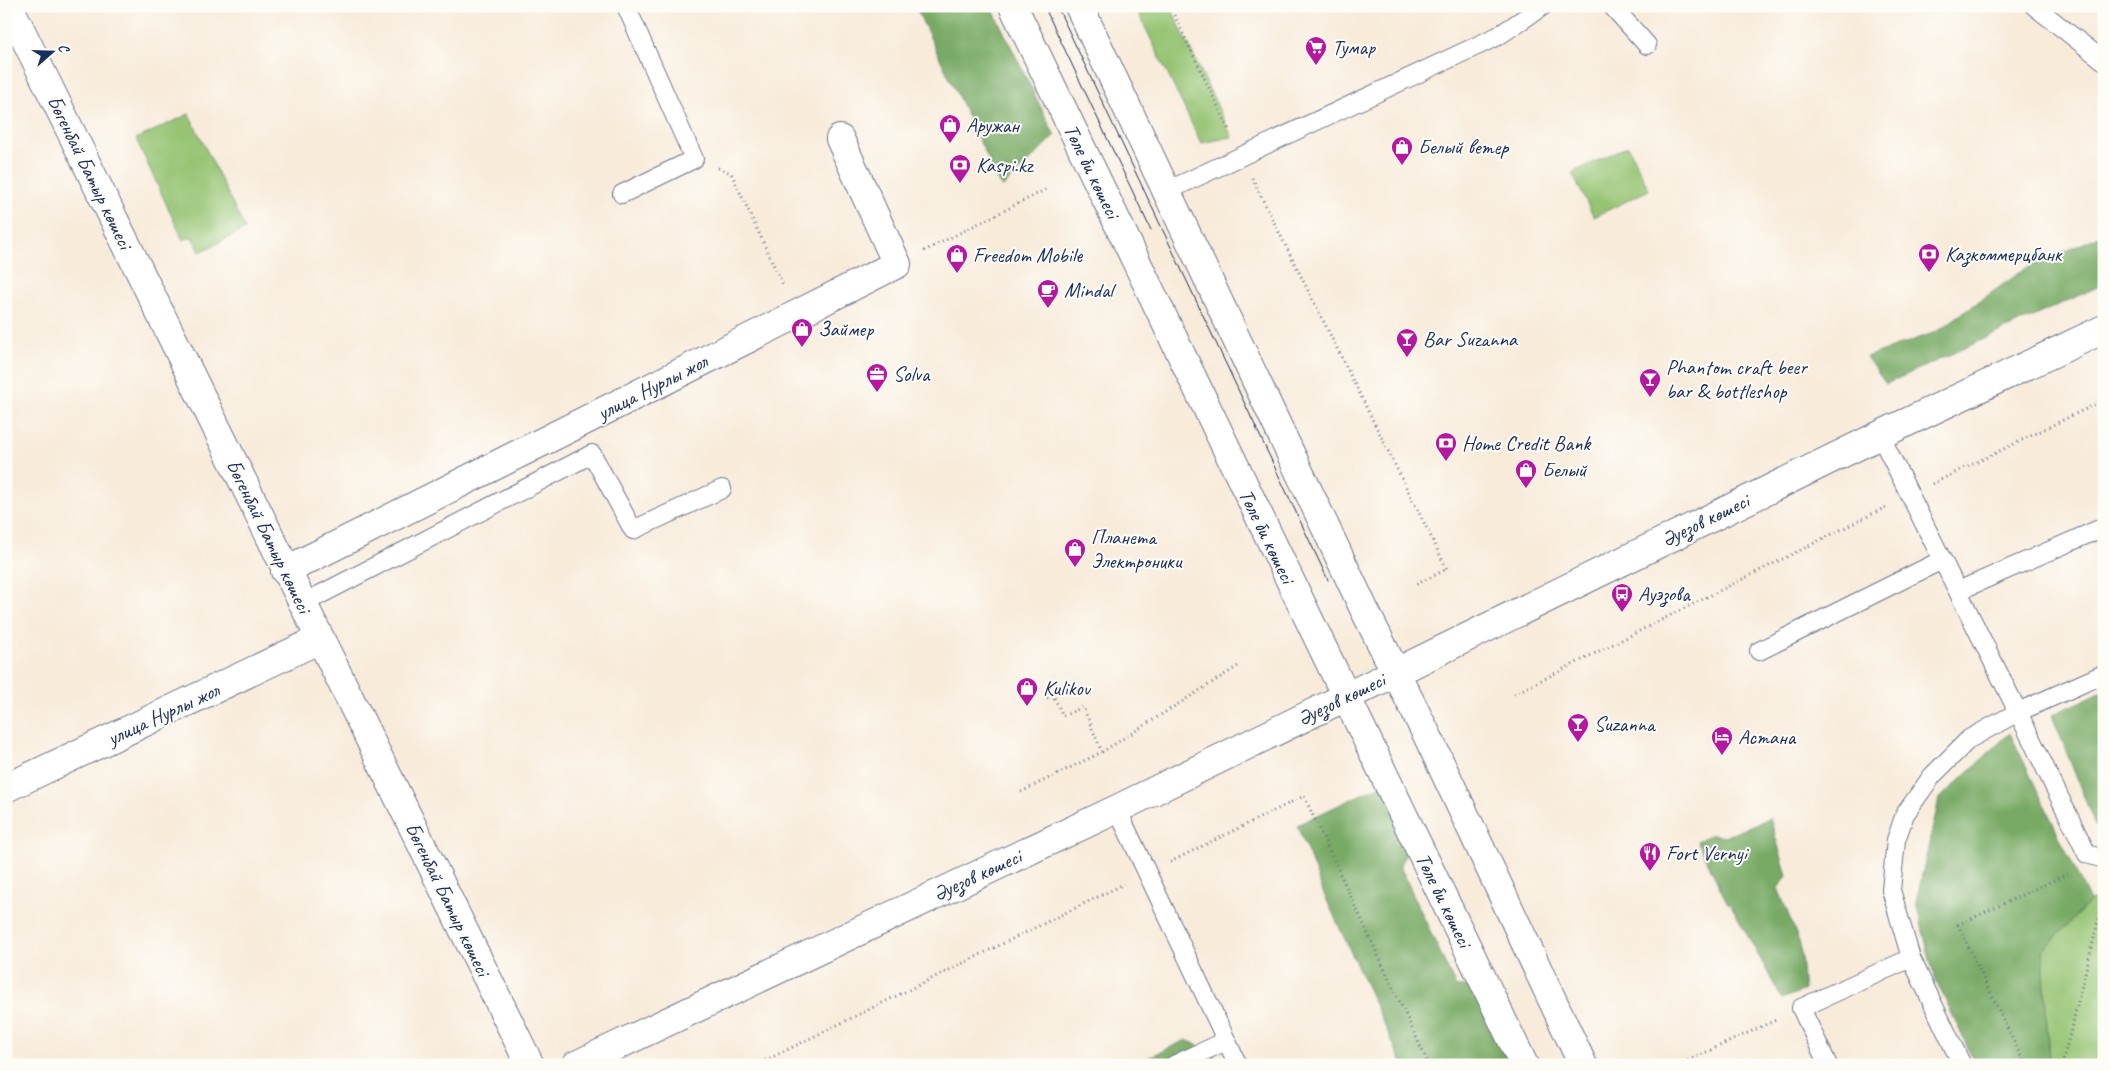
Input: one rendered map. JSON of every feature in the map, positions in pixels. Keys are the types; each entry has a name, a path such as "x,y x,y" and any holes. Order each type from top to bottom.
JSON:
{"main road":[{"name":"Бөгенбай Батыр көшесі","path":"9,6 285,571 530,1065"},
{"name":"Төле би көшесі","path":"1013,6 1524,1065"},
{"path":"1079,6 1583,1065"},
{"path":"840,139 897,264"},
{"name":"улица Нурлы жол","path":"285,571 897,264"},
{"name":"Әуезов көшесі","path":"576,1065 1117,809 1880,435 2104,329"},
{"name":"улица Нурлы жол","path":"6,788 320,639"}],"lane":[{"path":"622,194 694,159 626,6"},
{"path":"1167,191 1498,36 1543,6"},
{"path":"1612,6 1647,45"},
{"path":"2034,6 2104,61"},
{"path":"1880,435 2088,854 2102,859"},
{"path":"302,604 592,454 633,530 722,489"},
{"path":"1958,592 2104,528"},
{"path":"1759,651 1942,560"},
{"path":"1962,1065 1911,958 1891,890 1896,840 1905,814 1932,776 1969,739 2018,712 2104,674"},
{"path":"1117,809 1238,1065"},
{"path":"1828,1065 1801,1008 1911,958"},
{"path":"1174,1065 1226,1041"}],"path":[{"path":"1170,6 1241,156 1447,569 1413,586"},
{"path":"694,159 731,173 797,314"},
{"path":"897,264 1049,188"},
{"path":"1514,694 2104,400"},
{"path":"1021,792 1102,752 1240,665"},
{"path":"1048,698 1053,695 1063,716 1083,707 1102,752"},
{"path":"756,1065 1304,796 1429,1065"},
{"path":"2025,1065 1958,925 2102,859"},
{"path":"2062,1065 2104,898"},
{"path":"1688,1065 1687,1061 1801,1008"}],"green space":[{"path":"915,6 991,6 1055,136 1002,188"},
{"path":"1135,6 1170,6 1232,137 1201,143"},
{"path":"189,114 245,229 200,252 192,237 183,240 136,139"},
{"path":"1628,146 1649,190 1594,217 1572,173"},
{"path":"2104,234 2104,284 1886,384 1866,357 1936,332 2025,269"},
{"path":"2104,691 2104,834 2095,825 2052,715"},
{"path":"2010,733 2090,901 2043,951 2049,1065 1976,1065 1934,976 1916,902 1939,799"},
{"path":"1387,782 1414,837 1400,866 1456,987 1485,985 1524,1065 1403,1065 1324,894 1297,825"},
{"path":"1770,818 1787,876 1778,888 1800,944 1804,990 1782,999 1731,905 1727,902 1697,841 1713,834 1725,837"},
{"path":"2104,896 2104,1065 2049,1065 2043,951 2090,901"},
{"path":"1186,1040 1212,1051 1219,1065 1132,1065"}],"tram line":[{"path":"1044,6 1151,230"},
{"path":"1057,6 1328,580"}],"place":[{"name":"Тумар","path":"1316,66"},
{"name":"Аружан","path":"950,144"},
{"name":"Белый ветер","path":"1402,166"},
{"name":"Kaspi.kz","path":"960,184"},
{"name":"Казкоммерцбанк","path":"1929,273"},
{"name":"Freedom Mobile","path":"957,274"},
{"name":"Mindal","path":"1048,309"},
{"name":"Займер","path":"802,348"},
{"name":"Bar Suzanna","path":"1407,358"},
{"name":"Solva","path":"877,393"},
{"name":"Phantom craft beer bar & bottleshop","path":"1650,398"},
{"name":"Home Credit Bank","path":"1446,462"},
{"name":"Белый","path":"1526,489"},
{"name":"Планета Электроники","path":"1075,568"},
{"name":"Ауэзова","path":"1622,613"},
{"name":"Kulikov","path":"1027,707"},
{"name":"Suzanna","path":"1578,743"},
{"name":"Астана","path":"1722,756"},
{"name":"Fort Vernyi","path":"1650,872"}]}
